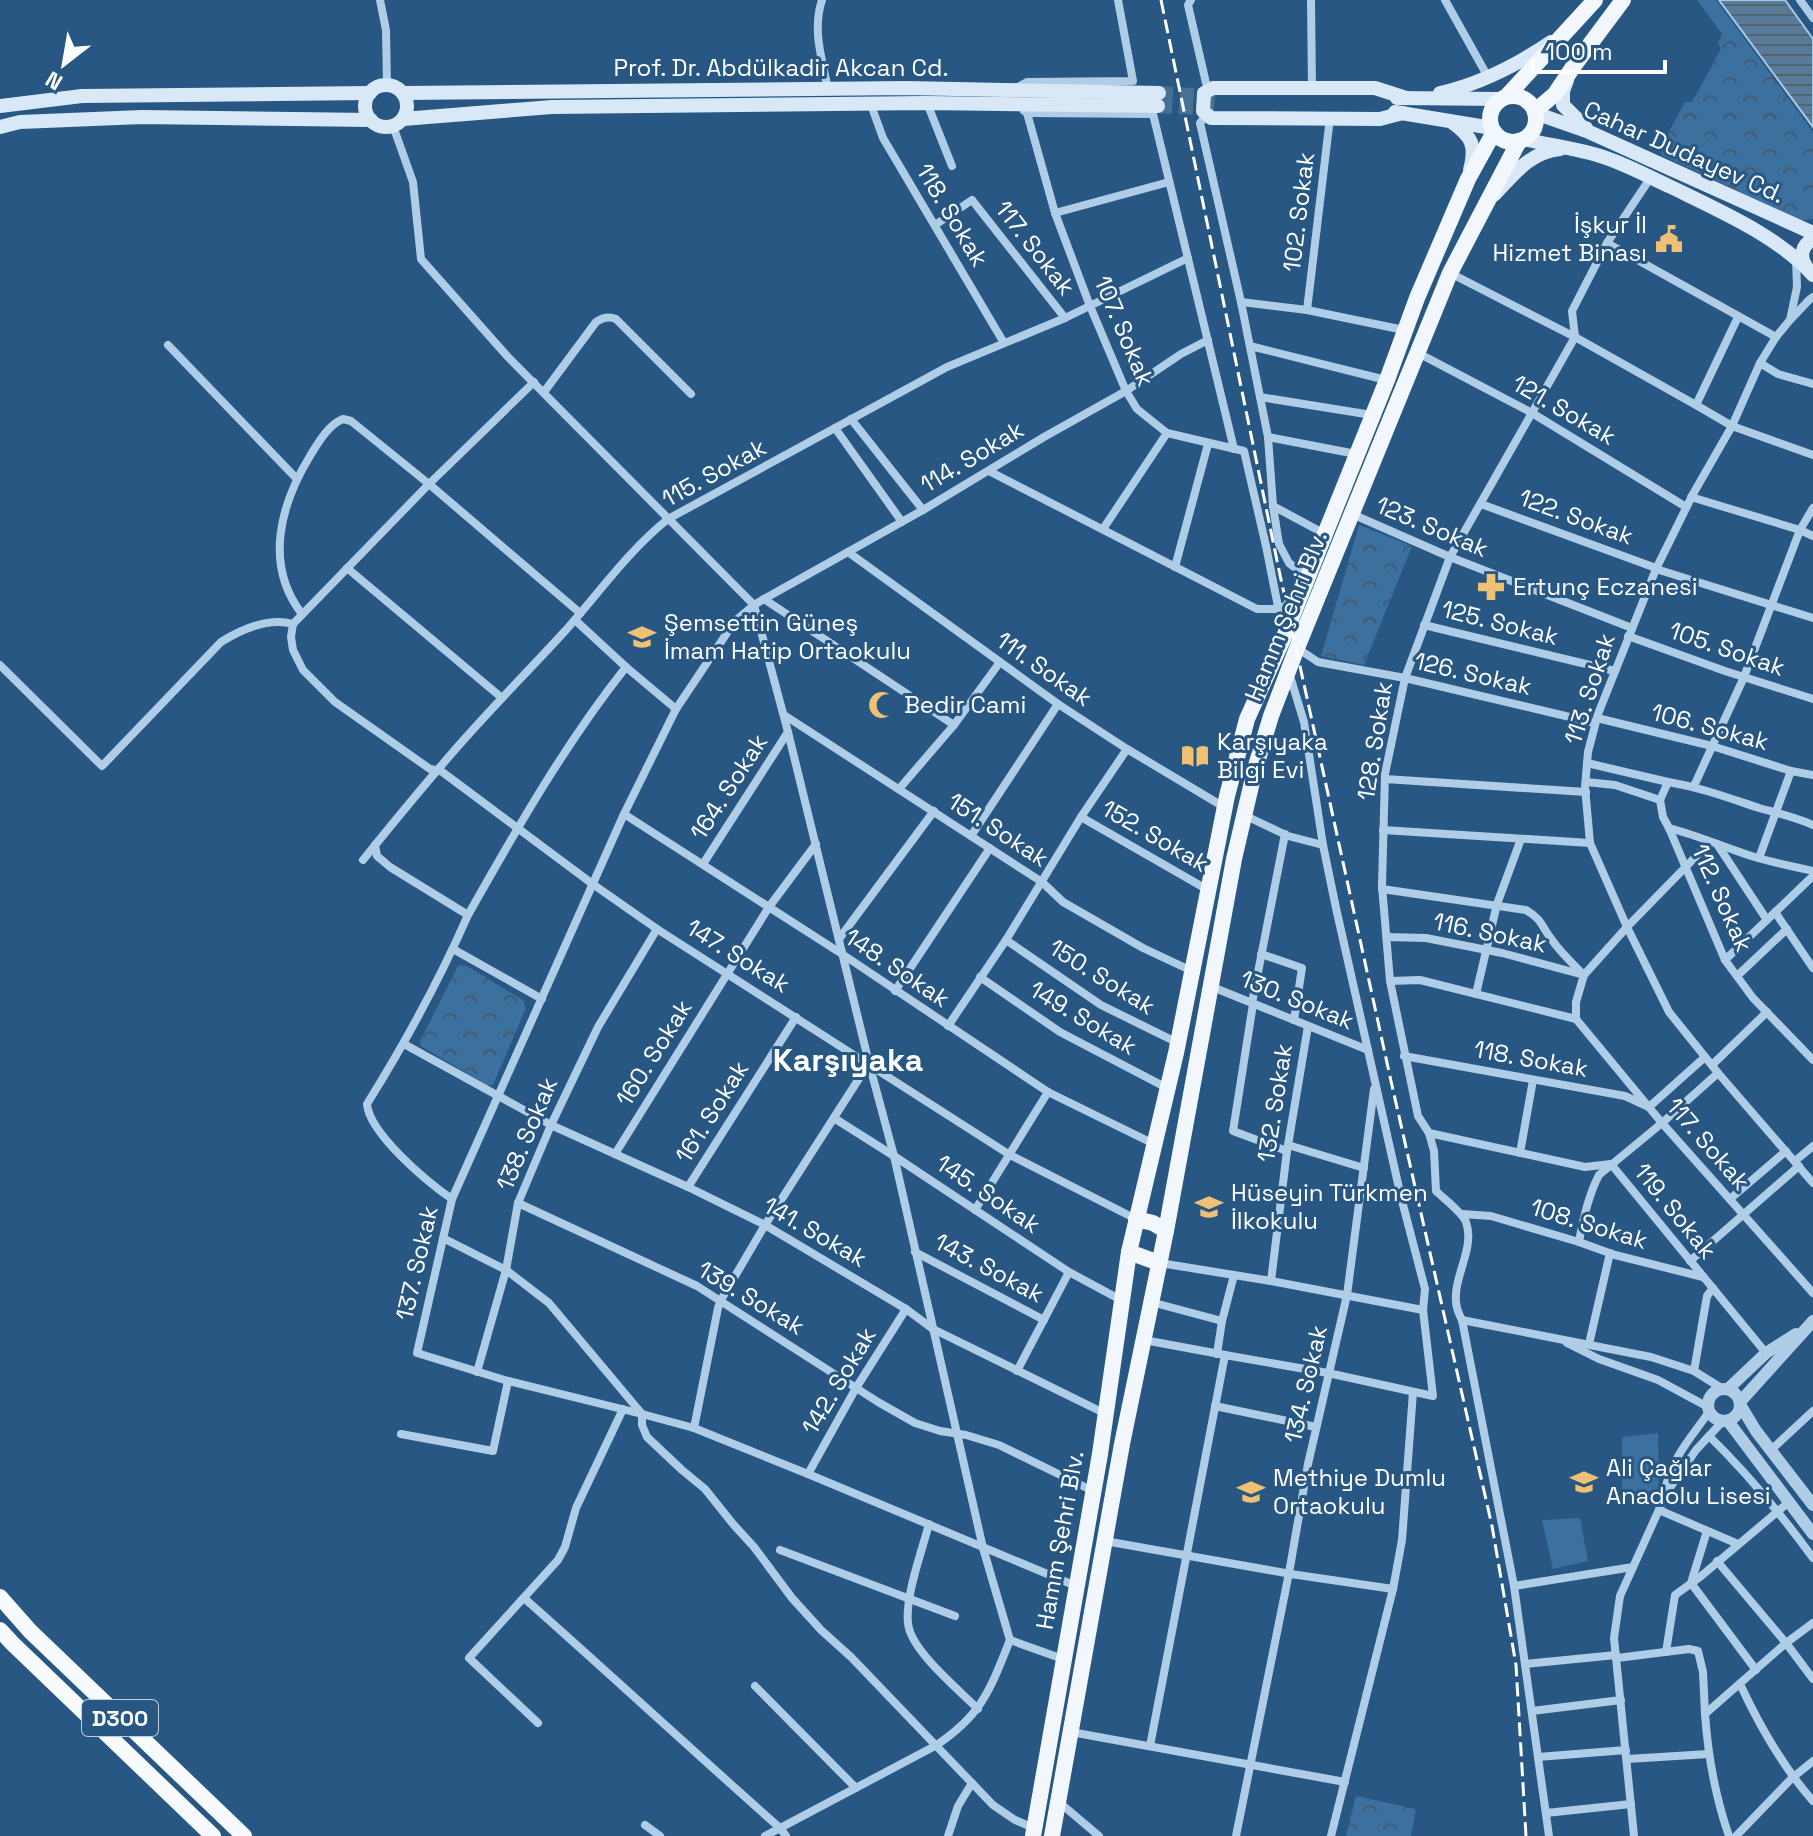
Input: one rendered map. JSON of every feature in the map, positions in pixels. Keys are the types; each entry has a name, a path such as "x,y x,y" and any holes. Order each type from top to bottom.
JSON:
{"highway":[{"name":"D300","path":"0,1597 30,1631 244,1836"},
{"name":"D300","path":"0,1630 213,1836"}],"main road":[{"path":"1535,112 1555,94 1623,0"},
{"path":"1493,130 1492,109 1591,2"},
{"path":"1211,102 1381,110 1461,88 1488,77 1525,60 1562,35"},
{"path":"1573,67 1563,91 1563,105 1589,132"},
{"path":"371,120 366,103 370,93 387,85"},
{"name":"Prof. Dr. Abdülkadir Akcan Cd.","path":"387,85 403,93 906,88 1011,98"},
{"path":"1450,121 1493,130 1505,141 1521,140 1534,128 1535,112 1524,98 1516,96 1409,103 1380,119 1211,118 1211,102 1213,88 1375,88 1409,103 1450,121 1464,130 1474,150 1468,179"},
{"path":"0,106 82,96 370,93"},
{"path":"398,122 407,106 403,93"},
{"name":"Prof. Dr. Abdülkadir Akcan Cd.","path":"0,127 20,122 142,117 371,120 381,126 552,107 871,105 1011,98 1158,100"},
{"name":"Cahar Dudayev Cd.","path":"1535,112 1589,132 1813,236"},
{"name":"Hamm Şehri Blv.","path":"1034,1832 1106,1414 1129,1252 1178,1044 1225,807 1247,719 1284,637 1417,298 1468,179 1493,130"},
{"name":"Cahar Dudayev Cd.","path":"1521,140 1599,155 1651,177 1767,238 1807,268"},
{"name":"Hamm Şehri Blv.","path":"1052,1836 1210,986 1255,769 1297,648 1450,273 1521,140"},
{"path":"1489,202 1523,164 1551,150 1568,149"},
{"path":"1807,268 1803,264 1802,252 1813,236"},
{"path":"1136,1219 1153,1223 1166,1231"},
{"path":"1129,1252 1159,1263"}],"street":[{"path":"380,0 386,30 387,85"},
{"path":"822,0 817,36 828,89"},
{"path":"1118,0 1133,81 1027,82 1011,98 1027,113 1153,114 1234,449 1244,451 1284,637"},
{"path":"1191,0 1188,5 1211,102 1200,123 1268,437 1279,544 1289,563 1308,577"},
{"path":"1311,0 1312,89"},
{"path":"1445,0 1488,77"},
{"path":"1800,0 1813,18"},
{"path":"927,103 952,166"},
{"name":"118. Sokak","path":"871,105 883,138 1004,343"},
{"name":"107. Sokak","path":"1027,113 1055,213 1090,306 1126,391 1137,409 1167,433 1234,449"},
{"name":"102. Sokak","path":"1307,310 1330,118"},
{"path":"398,122 413,182 421,259 508,357 754,605 894,1156 983,1548 1010,1640 991,1689 978,1709 954,1734 765,1836"},
{"name":"128. Sokak","path":"1462,1214 1436,1191 1434,1151 1429,1133 1418,1116 1390,981 1382,889 1385,779 1405,678 1450,557 1575,337 1572,311 1607,243 1651,177"},
{"path":"1055,213 1169,182"},
{"name":"117. Sokak","path":"935,225 972,200 1065,318"},
{"path":"1607,243 1776,337"},
{"name":"115. Sokak","path":"363,860 437,770 612,574 647,536 668,519 947,367 1065,318 1188,258"},
{"name":"113. Sokak","path":"1790,320 1797,287 1807,268"},
{"path":"1450,273 1507,300 1732,426 1813,455"},
{"name":"113. Sokak","path":"1813,297 1776,337 1760,363 1732,426 1691,497 1656,568 1596,721 1586,782 1590,843 1669,1012 1813,1183"},
{"path":"1241,302 1307,310 1405,330"},
{"path":"544,392 596,322 610,317 616,319 691,394"},
{"path":"1696,405 1738,317"},
{"name":"114. Sokak","path":"754,605 923,510 1208,340"},
{"path":"168,345 296,478"},
{"path":"1250,346 1387,380"},
{"name":"121. Sokak","path":"1418,353 1532,413 1686,507"},
{"path":"1760,363 1778,374 1813,384"},
{"path":"0,665 102,766 221,642 237,632 265,623 283,621 293,624 429,484 534,382"},
{"path":"1260,397 1372,415"},
{"path":"302,614 286,586 280,565 283,514 296,478 318,444 335,423 346,419 429,484 577,616 626,667 676,709"},
{"path":"851,419 923,510"},
{"path":"835,428 902,522"},
{"path":"1103,529 1167,433"},
{"path":"1268,437 1356,454"},
{"path":"1175,567 1208,444"},
{"path":"989,471 1257,609 1278,609 1298,600"},
{"path":"1691,497 1813,536"},
{"name":"122. Sokak","path":"1481,504 1656,568 1813,618"},
{"path":"1273,506 1325,534"},
{"path":"1694,786 1744,677 1800,530 1813,508"},
{"name":"123. Sokak","path":"1352,514 1630,632"},
{"name":"111. Sokak","path":"848,552 1058,704 1225,807"},
{"path":"347,568 502,698"},
{"path":"764,599 954,725"},
{"name":"137. Sokak","path":"754,605 735,621 676,709 624,814 452,1199 417,1353 508,1381 694,1428 1076,1586"},
{"name":"147. Sokak","path":"293,624 292,644 298,664 325,694 430,769 441,771 594,885 657,929 1010,1155 1136,1219"},
{"name":"125. Sokak","path":"1424,625 1615,671"},
{"name":"105. Sokak","path":"1630,632 1744,677 1813,699"},
{"name":"126. Sokak","path":"1297,648 1318,662 1405,678 1596,721"},
{"path":"899,789 954,725 1000,662"},
{"path":"452,1199 386,1141 368,1115 367,1104 404,1044 468,915 517,828 598,703 626,667"},
{"path":"1144,1340 1328,1373 1433,1396 1423,1310 1425,1289 1368,1050 1323,845 1304,722 1289,671"},
{"path":"971,836 1058,704"},
{"name":"151. Sokak","path":"784,715 1042,882 1063,902 1192,972"},
{"name":"106. Sokak","path":"1596,721 1712,746 1813,775"},
{"name":"164. Sokak","path":"703,864 788,732"},
{"path":"948,1026 1127,749"},
{"path":"1587,763 1694,786 1813,825"},
{"path":"1759,858 1791,771"},
{"path":"1385,779 1586,792"},
{"path":"1586,782 1615,785 1660,800 1668,782"},
{"name":"112. Sokak","path":"1660,800 1663,817 1725,960 1753,998 1813,1060"},
{"path":"839,939 934,811"},
{"name":"148. Sokak","path":"624,814 842,954 1048,1092 1154,1144"},
{"path":"1244,815 1285,834 1323,845"},
{"name":"152. Sokak","path":"1081,817 1208,890"},
{"path":"1669,828 1813,874 1725,960"},
{"path":"1383,830 1590,843"},
{"path":"1285,834 1252,1004 1233,1131 1364,1168"},
{"path":"1476,994 1497,904 1521,839"},
{"path":"1390,981 1420,980 1576,1019 1576,1002 1584,975 1686,867 1714,843"},
{"path":"1714,843 1767,920"},
{"name":"160. Sokak","path":"615,1154 769,907 816,844"},
{"path":"375,845 377,856 390,867 468,915"},
{"path":"895,991 990,848"},
{"path":"1382,889 1526,910 1539,918 1555,945 1584,975"},
{"path":"1775,912 1813,968"},
{"name":"138. Sokak","path":"477,1372 506,1270 518,1203 598,1027 657,929"},
{"path":"1737,976 1787,929"},
{"name":"116. Sokak","path":"1387,937 1426,938 1485,949 1584,975"},
{"name":"150. Sokak","path":"1006,940 1101,1005 1178,1044"},
{"path":"453,949 542,999"},
{"path":"1261,954 1302,968 1294,1020"},
{"name":"149. Sokak","path":"980,977 1060,1032 1168,1088"},
{"name":"130. Sokak","path":"1210,986 1368,1050"},
{"path":"1579,1242 1584,1215 1599,1175 1662,1123 1767,1012"},
{"name":"161. Sokak","path":"688,1187 796,1017"},
{"name":"117. Sokak","path":"1576,1019 1662,1123 1813,1293"},
{"name":"132. Sokak","path":"1271,1281 1287,1148 1308,1026"},
{"name":"141. Sokak","path":"404,1044 551,1125 765,1225 906,1309 933,1329 1106,1414"},
{"name":"118. Sokak","path":"1404,1056 1625,1096 1649,1107"},
{"path":"1649,1107 1705,1057"},
{"path":"694,1428 721,1300 765,1225 869,1063"},
{"name":"134. Sokak","path":"1236,1836 1316,1427 1347,1295 1375,1080"},
{"path":"1520,1153 1533,1080"},
{"path":"975,1210 1048,1092"},
{"name":"145. Sokak","path":"834,1118 1069,1272 1122,1300"},
{"name":"119. Sokak","path":"1429,1133 1585,1167 1611,1164 1766,1353"},
{"path":"1690,1261 1813,1146"},
{"path":"1730,1199 1786,1151"},
{"name":"139. Sokak","path":"518,1203 697,1286 915,1423 999,1445 1093,1491"},
{"path":"1462,1214 1467,1223 1468,1237 1456,1289 1456,1308 1462,1320 1514,1586 1549,1836"},
{"name":"108. Sokak","path":"1462,1214 1491,1216 1610,1253 1703,1277"},
{"path":"443,1238 506,1270 549,1303 642,1414 647,1437 705,1489 821,1630 1001,1811 1034,1832"},
{"name":"143. Sokak","path":"915,1252 1044,1320"},
{"path":"1589,1344 1610,1253"},
{"path":"1159,1263 1423,1310"},
{"path":"1017,1371 1069,1272"},
{"path":"1150,1746 1215,1406 1222,1321 1234,1275"},
{"path":"1694,1371 1707,1296 1713,1288"},
{"path":"1151,1302 1222,1321"},
{"name":"142. Sokak","path":"808,1474 856,1388 906,1309"},
{"path":"1462,1320 1651,1357 1694,1371 1736,1393 1771,1450 1813,1505"},
{"path":"1661,1506 1667,1478 1678,1453 1708,1410 1713,1393 1725,1389 1766,1353 1812,1326"},
{"path":"1634,1836 1614,1638 1620,1596 1661,1506 1696,1450 1725,1421 1737,1416 1740,1404 1812,1326"},
{"path":"1556,1338 1599,1359 1658,1380 1708,1410 1717,1420 1725,1421 1784,1506 1813,1558"},
{"path":"401,1434 493,1451 508,1381"},
{"path":"1331,1836 1393,1589 1402,1540 1413,1392"},
{"path":"1215,1406 1316,1427"},
{"path":"538,1723 469,1658 558,1560 576,1508 623,1409"},
{"path":"1771,1450 1813,1411"},
{"path":"1709,1436 1813,1534"},
{"path":"1661,1506 1738,1544"},
{"path":"1666,1652 1675,1595 1784,1506"},
{"path":"929,1524 909,1599 907,1624 921,1651 978,1709"},
{"path":"1691,1583 1707,1531"},
{"path":"1105,1541 1393,1589"},
{"path":"780,1550 955,1616"},
{"path":"1717,1561 1813,1679"},
{"path":"1514,1586 1633,1567"},
{"path":"1691,1583 1756,1670"},
{"path":"524,1598 786,1836"},
{"path":"1705,1714 1813,1623"},
{"path":"1010,1640 1063,1659"},
{"path":"1525,1664 1689,1649 1698,1651 1703,1672 1709,1754 1719,1808 1729,1836"},
{"path":"1740,1684 1762,1730 1792,1778 1813,1801"},
{"path":"755,1686 856,1788"},
{"path":"1532,1711 1621,1700"},
{"path":"1070,1732 1345,1782"},
{"path":"1538,1757 1709,1754"},
{"path":"1736,1836 1792,1778 1813,1761"},
{"path":"948,1836 958,1806 972,1783"},
{"path":"1058,1801 1099,1836"},
{"path":"1546,1813 1631,1804"},
{"path":"645,1825 660,1836"}],"green space":[{"path":"1697,0 1716,0 1813,132 1813,219 1798,221 1661,155 1660,148 1685,102 1692,102 1721,49 1718,43 1722,34"},
{"path":"1359,525 1412,546 1364,665 1321,656"},
{"path":"465,965 523,1000 526,1008 493,1085 488,1086 421,1046 420,1041 458,966"},
{"path":"1658,1433 1659,1494 1622,1496 1622,1437"},
{"path":"1580,1518 1588,1561 1553,1569 1542,1520"},
{"path":"1356,1796 1416,1809 1411,1836 1346,1836"}],"shaded area":[{"path":"1719,0 1785,0 1813,39 1813,127"}],"tunnel":[{"path":"1159,93 1215,96"},
{"path":"1158,106 1214,109"}],"railway":[{"path":"1161,0 1280,575 1492,1526 1516,1665 1526,1836"}],"place":[{"name":"İşkur İl Hizmet Binası","path":"1669,239"},
{"name":"Ertunç Eczanesi","path":"1491,587"},
{"name":"Şemsettin Güneş İmam Hatip Ortaokulu","path":"642,637"},
{"name":"Bedir Cami","path":"882,705"},
{"name":"Karşıyaka Bilgi Evi","path":"1195,756"},
{"name":"Hüseyin Türkmen İlkokulu","path":"1209,1207"},
{"name":"Ali Çağlar Anadolu Lisesi","path":"1584,1482"},
{"name":"Methiye Dumlu Ortaokulu","path":"1251,1492"}],"district":[{"name":"Karşıyaka","path":"848,1060"}]}
